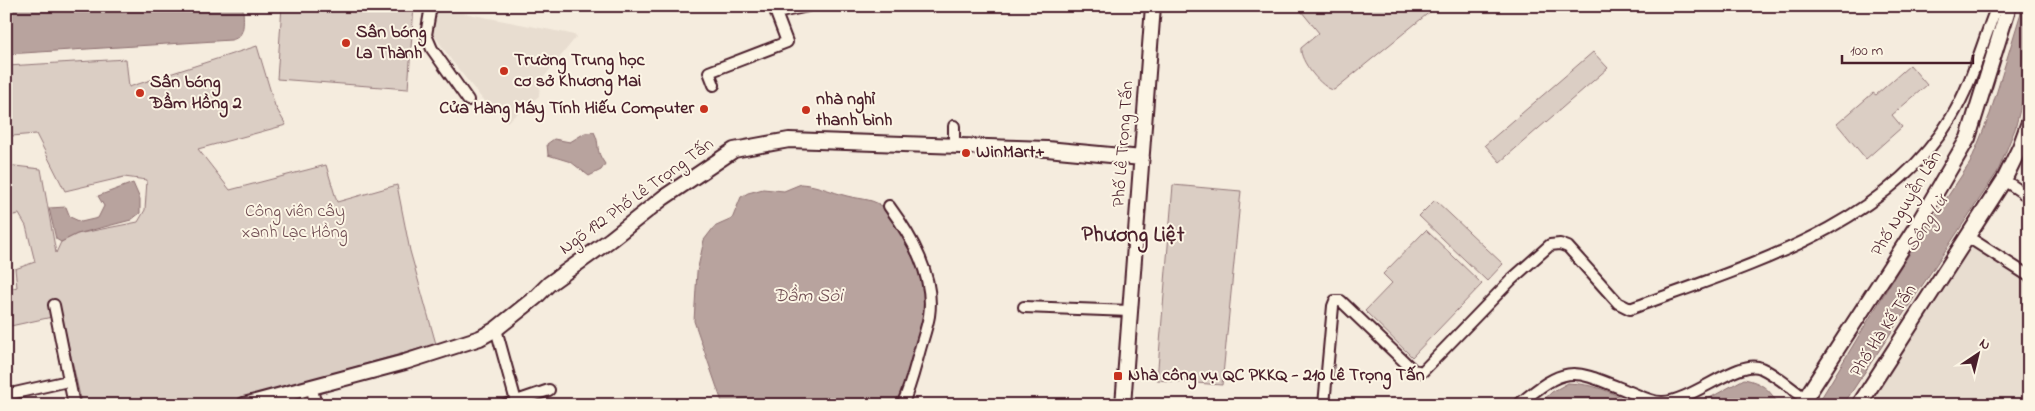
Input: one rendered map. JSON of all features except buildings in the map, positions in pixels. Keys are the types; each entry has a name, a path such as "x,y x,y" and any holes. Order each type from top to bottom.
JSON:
{"street":[{"path":"431,6 426,36 432,49 468,100"},
{"path":"714,85 709,72 787,42 776,13 808,6"},
{"name":"Phố Lê Trọng Tấn","path":"1123,405 1153,6"},
{"path":"1324,405 1333,306 1336,301 1341,301 1413,370 1422,372 1512,279 1550,245 1560,244 1568,248 1618,303 1630,309 1791,247 1839,223 1872,203 1925,154 1951,119 1963,96 1997,6"},
{"name":"Phố Nguyễn Lân","path":"1803,401 1916,227 1968,138 2009,6"},
{"name":"Phố Hà Kế Tấn","path":"1859,405 2004,180 2020,147 2029,122"},
{"path":"954,126 954,146"},
{"name":"Ngõ 192 Phố Lê Trọng Tấn","path":"244,405 456,347 480,338 496,329 549,284 699,172 734,150 789,140 1047,149 1142,158"},
{"path":"2004,180 2029,197"},
{"path":"889,206 900,221 918,254 927,280 930,297 929,316 910,385 902,405"},
{"path":"1968,237 2029,276"},
{"path":"54,305 73,405"},
{"path":"1024,307 1130,311"},
{"path":"496,329 517,403"},
{"path":"1518,405 1541,386 1559,375 1586,375 1651,400 1669,402 1697,391 1741,369 1756,366 1762,368 1803,401"},
{"path":"6,395 68,381"},
{"path":"310,386 316,405"},
{"path":"505,405 517,403 549,390"}],"shaded area":[{"name":"Trường Trung học cơ sở Khương Mai","path":"438,8 577,36 540,82 539,96 507,122 496,105 484,101 432,32"},
{"path":"1967,243 2029,282 2029,405 1866,405"}],"green space":[{"name":"Sân bóng La Thành","path":"282,6 414,6 408,89 277,79"},
{"path":"1297,6 1437,6 1334,90 1324,85 1312,73 1301,53 1301,48 1319,33"},
{"name":"Công viên cây xanh Lạc Hồng","path":"257,46 275,106 286,125 198,149 230,190 326,165 337,202 397,185 410,251 436,344 220,405 82,405 59,303 48,304 52,317 6,327 6,290 17,287 15,269 35,262 26,226 19,214 8,216 6,165 41,169 56,253 61,242 77,234 138,222 145,210 147,180 124,177 65,191 36,134 12,136 7,66 126,59 129,87"},
{"path":"1593,52 1608,68 1500,162 1485,145"},
{"path":"1910,65 1927,85 1892,115 1902,127 1866,159 1837,124 1873,93 1876,95"},
{"path":"1173,185 1241,191 1222,385 1157,380"},
{"path":"1435,200 1503,264 1487,281 1419,216"},
{"path":"1426,230 1482,284 1412,357 1365,311 1392,283 1383,274"}],"water":[{"path":"6,6 243,6 243,27 240,35 231,40 7,54"},
{"path":"2023,6 2029,6 2029,75 2015,129 1998,171 1843,405 1817,405 1898,271 1970,163 1990,114"},
{"path":"594,132 605,164 601,170 589,176 571,162 548,155 547,144 554,139 570,142 585,133"},
{"path":"133,183 140,199 140,213 131,220 77,234 61,242 56,239 49,208 66,207 70,217 81,222 98,218 104,206 98,196"},
{"name":"Đầm Sòi","path":"801,184 878,203 887,210 917,264 923,281 924,317 916,353 897,405 723,405 694,321 697,272 704,240 714,227 732,219 741,197 763,189 784,191"},
{"path":"1744,379 1755,382 1765,388 1778,405 1697,405"},
{"path":"1568,383 1602,389 1633,405 1538,405 1552,392"}],"place":[{"name":"Sân bóng La Thành","path":"346,43"},
{"name":"Trường Trung học cơ sở Khương Mai","path":"504,71"},
{"name":"Sân bóng Đầm Hồng 2","path":"140,93"},
{"name":"Cửa Hàng Máy Tính Hiếu Computer","path":"704,109"},
{"name":"nhà nghỉ thanh bình","path":"806,110"},
{"name":"WinMart+","path":"966,153"},
{"name":"Nhà công vụ QC PKKQ - 210 Lê Trọng Tấn","path":"1118,376"}],"district":[{"name":"Phương Liệt","path":"1133,236"}],"water label":[{"name":"Sông Lừ","path":"1927,224"}]}
